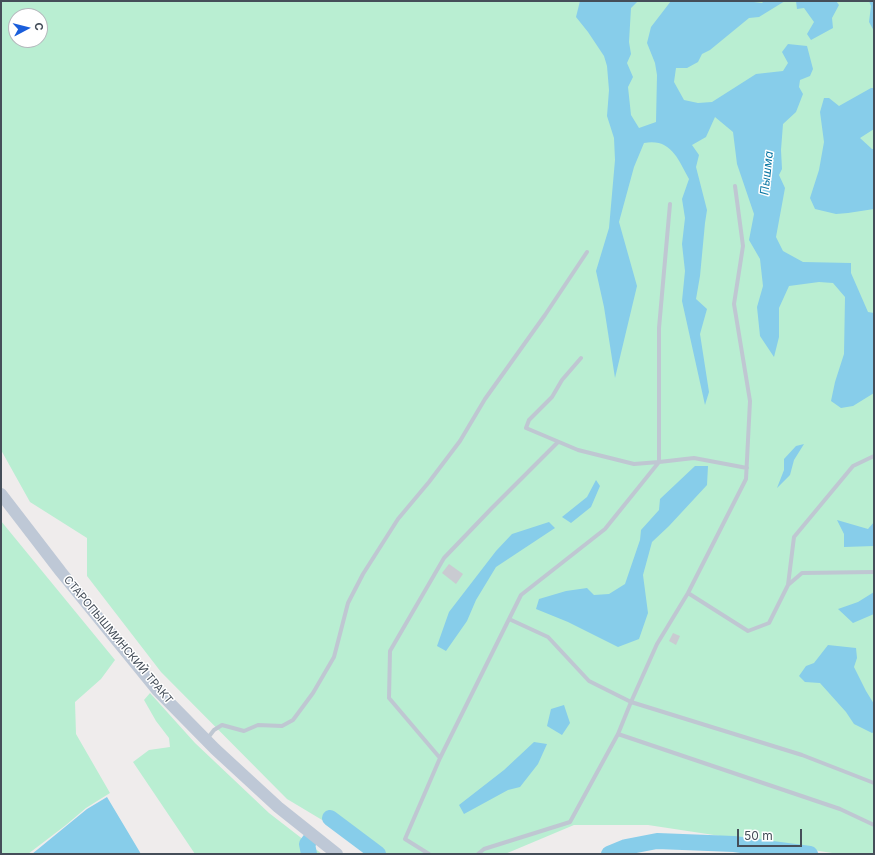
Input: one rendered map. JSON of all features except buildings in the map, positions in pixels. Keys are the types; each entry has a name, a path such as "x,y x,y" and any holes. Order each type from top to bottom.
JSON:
{"street":[{"name":"СТАРОПЫШМИНСКИЙ ТРАКТ","path":"1,494 61,572 157,690 206,740 278,807 337,854"}],"lane":[{"path":"478,854 484,849 570,822 618,734 657,644 688,593 746,479 750,401 734,304 743,246 734,186"},
{"path":"430,854 405,839 440,758 521,595 605,529 659,462 659,328 670,204"},
{"path":"206,740 214,730 222,725 244,731 258,725 282,726 293,720 313,693 334,657 348,602 363,574 398,518 429,482 460,441 485,400 587,252"},
{"path":"581,358 562,380 552,397 529,420 526,428 578,450 634,464 694,458 747,468"},
{"path":"440,758 389,698 390,651 444,558 558,442"},
{"path":"688,593 748,631 769,623 788,585 794,537 853,466 874,456"},
{"path":"788,585 802,573 874,572"},
{"path":"509,618 548,637 589,680 631,702 802,755 874,783"},
{"path":"618,734 840,809 874,825"}],"green space":[{"path":"1,1 874,1 874,854 839,854 648,825 574,825 505,854 379,854 287,799 161,672 87,576 87,538 30,502 1,450"},
{"path":"1,521 115,660 101,679 75,702 76,734 110,793 86,808 28,854 1,854"},
{"path":"150,693 195,743 269,813 322,854 195,854 133,762 149,750 170,747 169,738 156,721 144,700"}],"water":[{"name":"Пышма","path":"580,1 638,1 631,8 629,42 631,54 627,63 633,77 628,87 631,115 639,128 656,122 657,75 655,63 647,43 651,27 671,1 754,1 762,3 764,1 785,1 759,17 749,18 710,50 702,54 698,62 687,68 676,68 674,82 684,100 698,103 712,102 756,74 783,71 788,63 782,52 788,44 807,46 813,69 810,76 800,80 799,87 803,94 796,112 783,124 781,150 782,169 779,175 785,188 776,237 783,251 803,262 851,263 851,273 868,312 874,313 874,393 853,406 841,408 831,401 835,382 844,354 845,297 833,283 819,282 789,286 779,308 779,337 774,357 760,336 757,307 763,286 760,259 749,240 754,214 737,164 733,132 715,117 706,137 692,145 699,155 696,167 707,210 696,299 707,309 700,334 709,392 705,405 682,301 685,271 682,244 685,218 682,199 689,179 681,164 672,152 667,147 653,142 644,143 634,167 619,222 637,286 615,378 604,307 596,271 609,228 615,160 614,138 607,116 609,90 607,66 604,56 576,17"},
{"path":"796,1 836,1 839,5 832,18 833,28 811,40 807,34 814,22 804,8 797,9"},
{"path":"869,1 874,1 874,31 869,22 871,6"},
{"path":"871,88 874,88 874,129 860,138 872,149 874,149 874,209 836,214 815,209 810,198 819,170 824,142 820,112 824,98 829,98 839,106"},
{"path":"804,444 794,460 790,475 777,488 784,470 784,459 796,446"},
{"path":"695,466 708,466 707,485 652,542 643,575 648,613 639,639 618,647 568,622 536,609 539,599 566,591 587,588 594,595 609,594 625,584 640,540 641,530 659,510 660,499"},
{"path":"596,480 600,486 591,507 571,523 562,517 587,497"},
{"path":"837,520 868,529 874,522 874,546 844,547 844,534"},
{"path":"549,522 555,528 496,567 476,600 467,621 446,651 437,646 449,612 496,551 512,534"},
{"path":"874,592 874,614 853,623 838,609 858,602"},
{"path":"828,645 856,648 857,658 854,667 874,704 874,732 872,733 854,724 846,712 820,683 805,682 799,676 806,666 814,663"},
{"path":"564,705 570,723 562,735 547,726 551,709"},
{"path":"534,742 547,744 538,764 520,787 508,790 464,814 459,805 504,770"},
{"path":"107,797 141,854 32,854 87,809"}],"waterway":[{"path":"330,818 378,854"},
{"path":"309,854 307,844 310,840"},
{"path":"609,854 626,847 657,841 734,844 810,854"}]}
